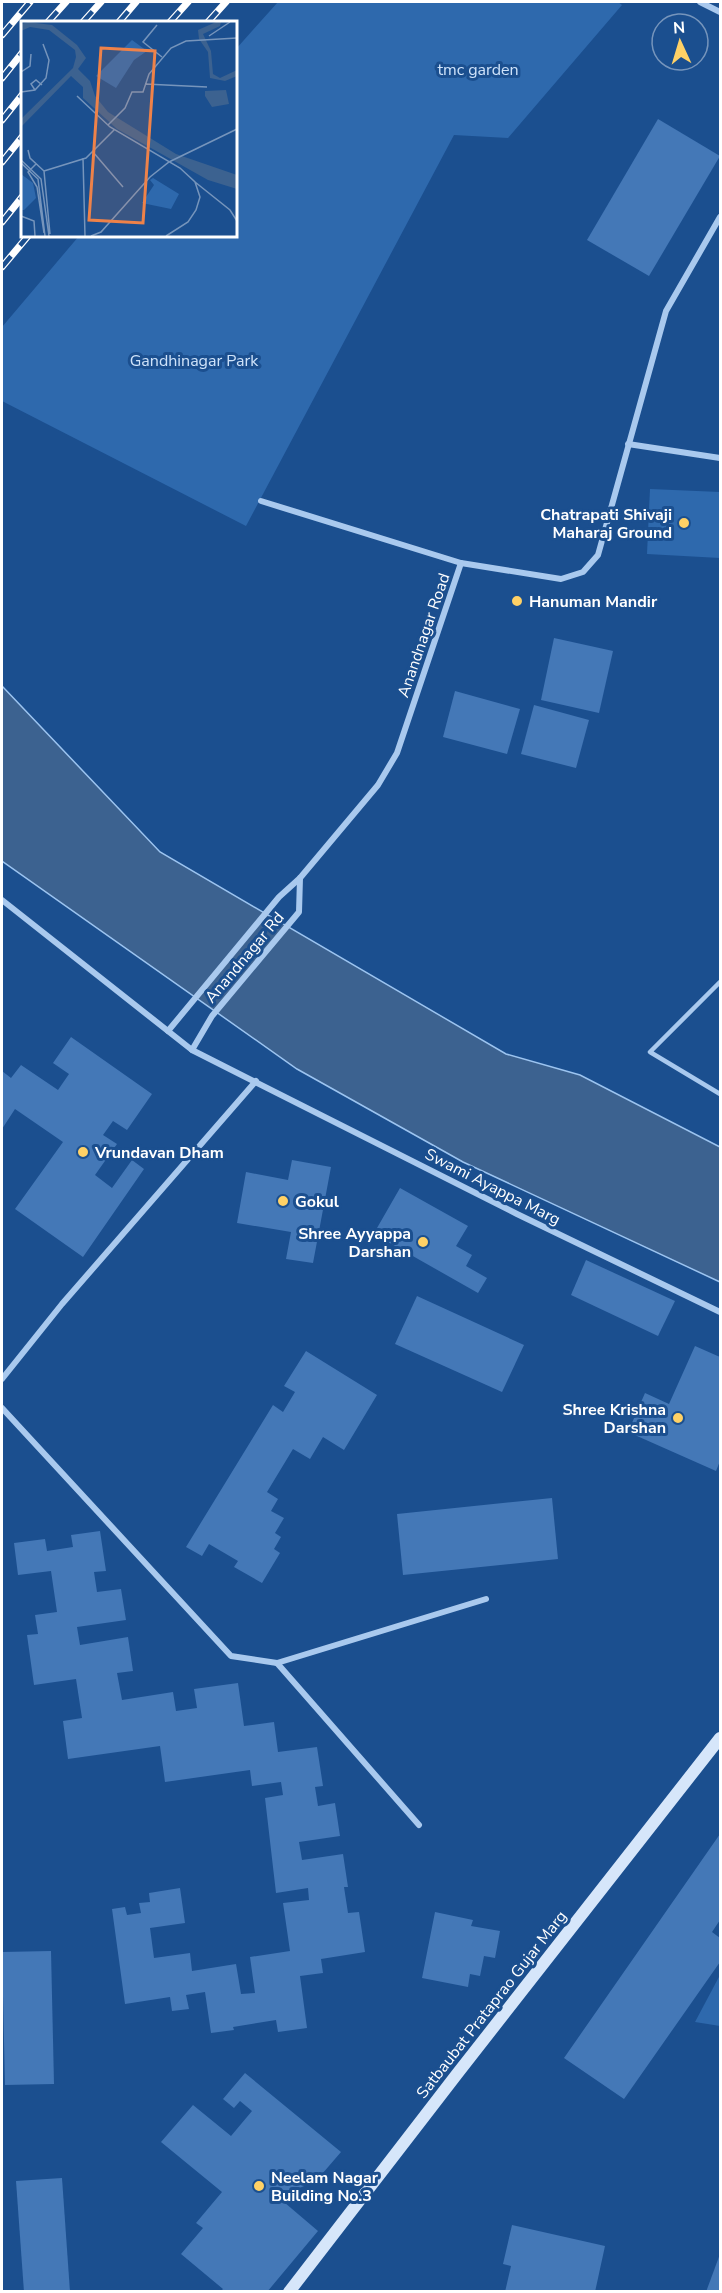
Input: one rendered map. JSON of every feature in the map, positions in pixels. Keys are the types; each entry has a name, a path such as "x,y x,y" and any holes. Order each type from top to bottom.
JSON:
{"street":[{"path":"700,2 720,12"},
{"name":"Anandnagar Road","path":"168,1031 279,897 300,878 378,785 397,753 461,563 561,579 583,572 598,555 666,311 720,217"},
{"path":"628,444 720,458"},
{"path":"261,501 461,563"},
{"name":"Anandnagar Rd","path":"192,1050 212,1016 299,912 300,878"},
{"name":"Swami Ayappa Marg","path":"2,900 192,1050 517,1214 720,1312"},
{"path":"2,1379 62,1304 256,1081"},
{"path":"2,1408 231,1656 277,1663 486,1599"},
{"path":"277,1663 419,1825"},
{"name":"Satbaubat Prataprao Gujar Marg","path":"290,2292 457,2073 720,1738"}],"lane":[{"path":"720,982 650,1052 720,1094"}],"green space":[{"name":"Gandhinagar Park","path":"278,2 618,2 622,5 508,138 454,135 246,526 2,401 2,327 78,237 237,237 237,48"},
{"name":"Chatrapati Shivaji Maharaj Ground","path":"650,489 720,492 720,558 647,554"},
{"path":"720,1975 720,2026 695,2022"}],"shaded area":[{"path":"2,686 160,852 506,1054 580,1075 720,1147 720,1282 463,1162 297,1069 2,861"}],"building":[{"path":"658,119 720,156 649,276 587,240"},
{"path":"554,638 613,651 599,713 541,700"},
{"path":"455,691 520,709 507,754 443,737"},
{"path":"534,705 589,720 576,768 521,754"},
{"name":"Vrundavan Dham","path":"71,1037 152,1094 127,1130 113,1121 103,1135 117,1144 95,1175 112,1188 132,1160 144,1169 83,1257 15,1209 63,1142 15,1109 2,1129 2,1071 11,1078 21,1065 58,1090 69,1074 53,1063"},
{"name":"Gokul","path":"292,1160 331,1167 313,1263 286,1259 291,1232 237,1223 246,1172 288,1180"},
{"name":"Shree Ayyappa Darshan","path":"400,1188 468,1226 456,1246 472,1255 466,1266 487,1278 478,1293 381,1238 385,1232 377,1228"},
{"path":"586,1260 675,1301 658,1336 571,1295"},
{"path":"417,1296 524,1345 502,1392 395,1344"},
{"name":"Shree Krishna Darshan","path":"695,1346 720,1357 720,1461 716,1471 628,1432 645,1393 669,1404"},
{"path":"306,1351 377,1395 344,1450 323,1437 310,1459 293,1449 267,1492 278,1499 271,1511 284,1518 275,1533 281,1537 274,1549 280,1553 262,1583 234,1567 238,1561 209,1544 202,1556 186,1547 273,1405 283,1412 295,1392 284,1386"},
{"path":"552,1498 558,1559 403,1575 397,1514"},
{"path":"100,1531 106,1571 94,1572 97,1592 121,1589 126,1620 77,1627 80,1645 128,1637 133,1671 117,1673 122,1700 173,1692 176,1711 197,1708 194,1689 238,1683 244,1726 274,1722 278,1752 317,1747 323,1786 315,1787 318,1806 335,1803 340,1836 299,1842 302,1860 343,1854 348,1887 344,1887 348,1913 359,1912 365,1952 321,1959 323,1973 300,1976 307,2028 278,2032 276,2020 211,2033 205,1992 186,1995 189,2009 172,2011 170,1997 125,2004 112,1909 125,1907 127,1915 141,1913 139,1903 150,1902 149,1893 180,1888 185,1923 150,1928 154,1958 190,1953 192,1971 236,1964 241,1994 255,1993 250,1957 290,1951 283,1903 309,1900 308,1888 276,1893 265,1798 283,1795 281,1782 252,1786 250,1770 165,1782 160,1746 68,1759 63,1721 82,1718 76,1679 34,1685 27,1635 38,1634 35,1615 57,1612 51,1571 18,1575 14,1543 45,1539 47,1551 73,1547 71,1535"},
{"path":"720,1834 720,1920 712,1932 720,1938 720,1962 624,2099 564,2058"},
{"path":"435,1912 473,1920 471,1926 500,1931 495,1958 484,1956 480,1976 470,1974 468,1987 422,1978"},
{"path":"51,1951 54,2084 5,2085 2,1952"},
{"name":"Neelam Nagar Building No.3","path":"245,2073 341,2152 316,2181 278,2197 318,2231 267,2292 220,2292 223,2289 181,2254 203,2228 196,2223 222,2192 161,2142 193,2105 231,2136 252,2111 240,2101 234,2108 223,2099"},
{"path":"62,2178 70,2292 24,2292 16,2181"},
{"path":"512,2225 605,2246 595,2292 505,2292 511,2266 503,2264"},
{"path":"720,2254 720,2292 706,2292"}],"railway":[{"path":"2,35 30,2"},
{"path":"49,21 66,2"},
{"path":"84,21 101,2"},
{"path":"120,21 136,2"},
{"path":"171,21 188,2"},
{"path":"209,21 226,2"},
{"path":"2,78 21,54"},
{"path":"2,120 21,96"},
{"path":"2,162 21,138"},
{"path":"2,222 21,198"},
{"path":"2,267 27,237"}],"place":[{"name":"Chatrapati Shivaji Maharaj Ground","path":"684,523"},
{"name":"Hanuman Mandir","path":"517,601"},
{"name":"Vrundavan Dham","path":"83,1152"},
{"name":"Gokul","path":"283,1201"},
{"name":"Shree Ayyappa Darshan","path":"423,1242"},
{"name":"Shree Krishna Darshan","path":"678,1418"},
{"name":"Neelam Nagar Building No.3","path":"259,2186"}],"park label":[{"name":"tmc garden","path":"478,69"}]}
